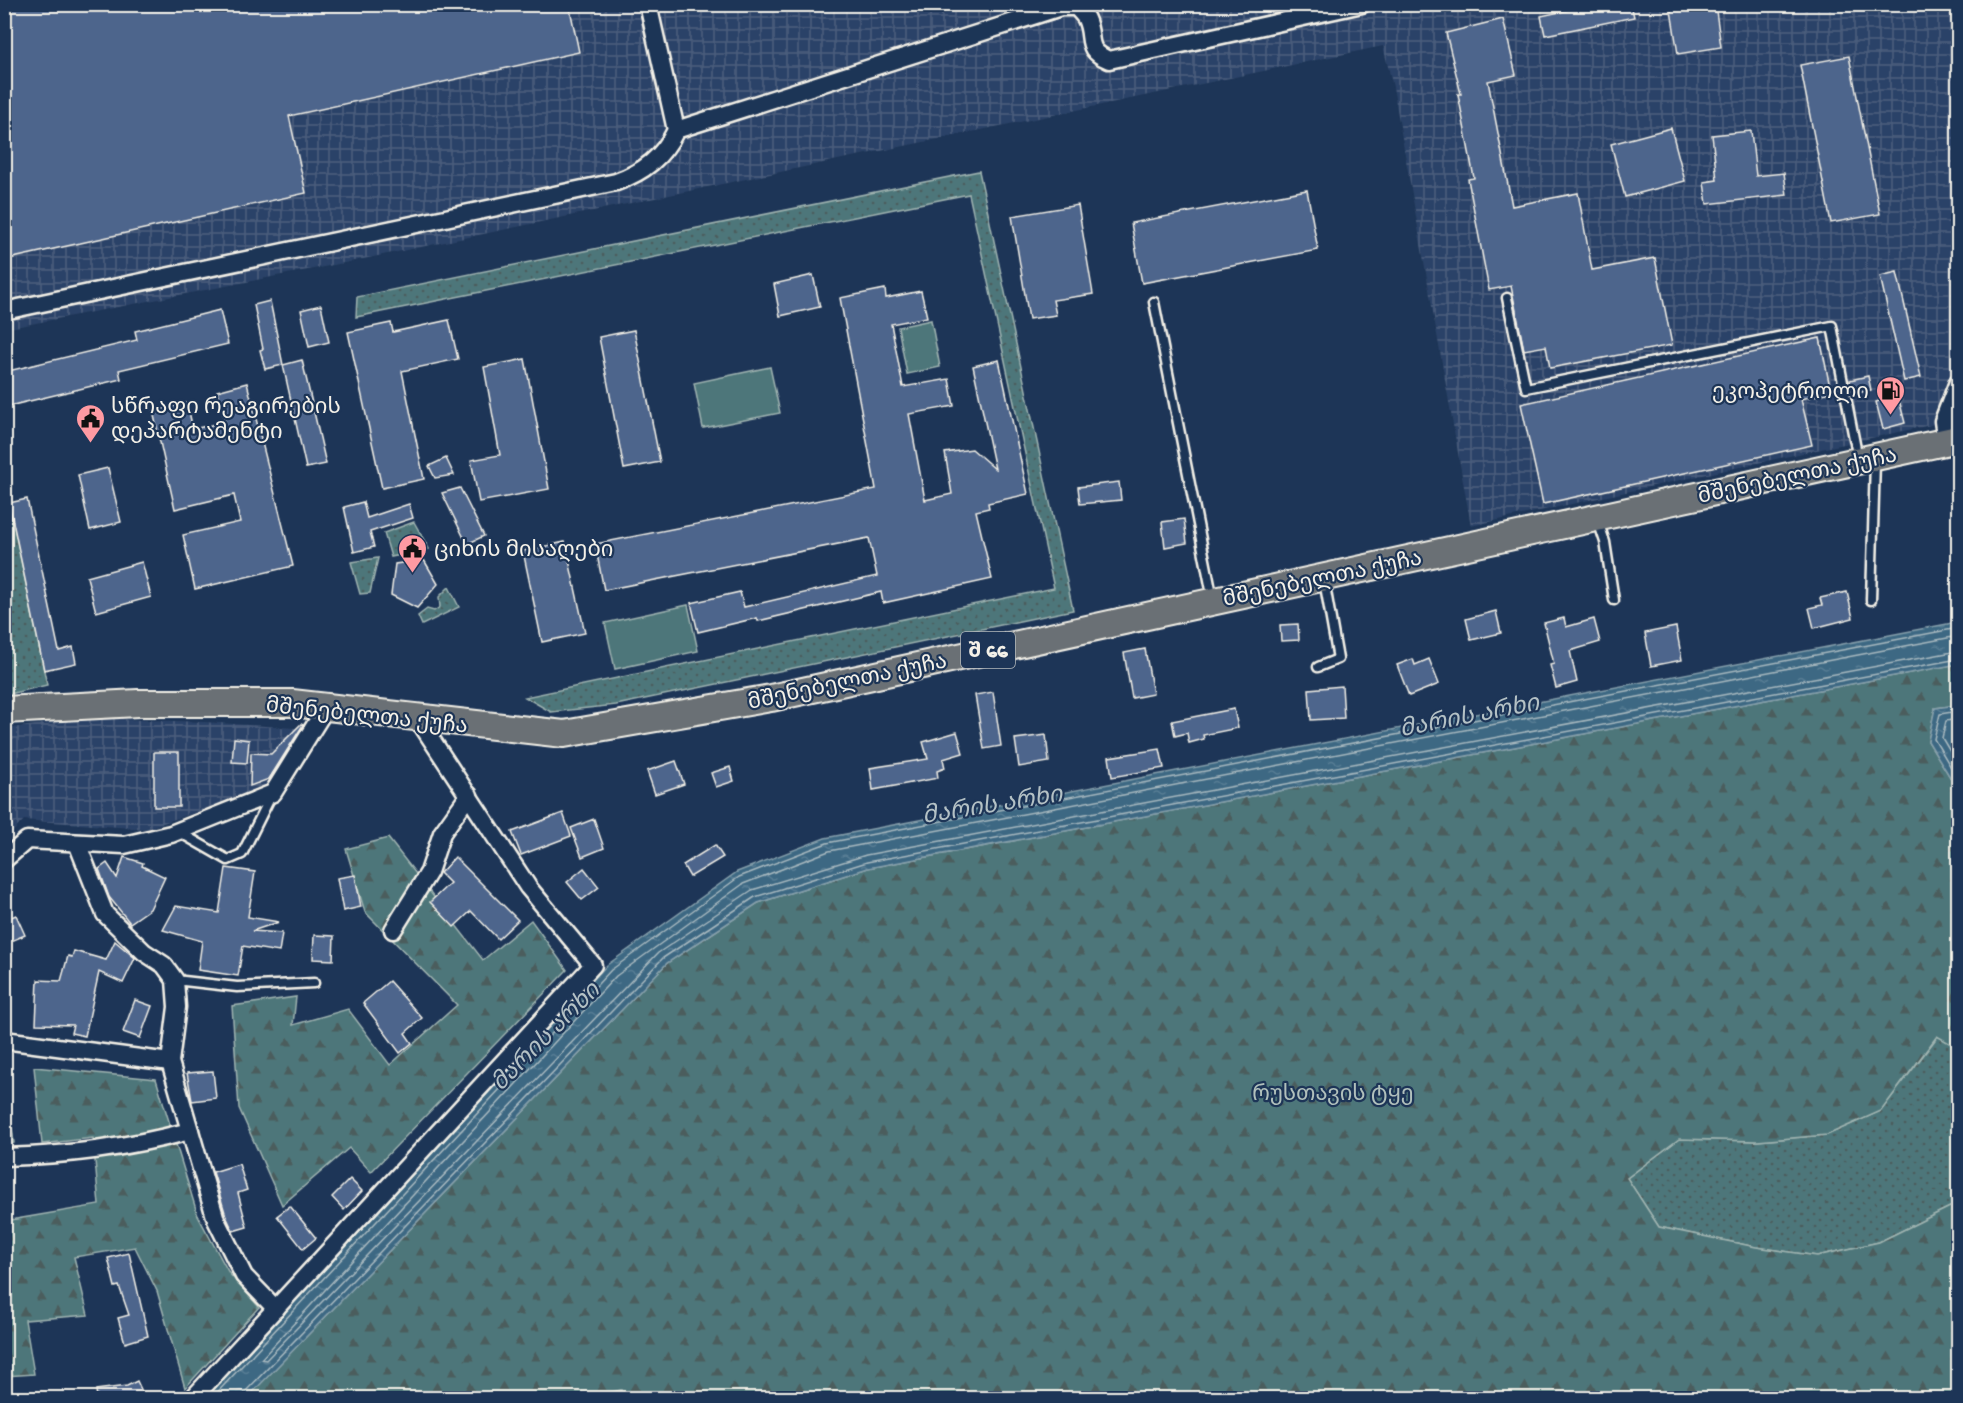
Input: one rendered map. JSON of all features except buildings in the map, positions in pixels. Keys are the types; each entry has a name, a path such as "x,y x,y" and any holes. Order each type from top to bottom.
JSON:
{"main road":[{"name":"მშენებელთა ქუჩა","path":"4,710 138,703 292,703 564,734 771,698 1952,441"}],"street":[{"path":"648,4 676,130"},
{"path":"4,311 616,182 638,174 657,159 676,130 1061,7 1076,7 1086,19 1091,44 1097,55 1108,60 1362,4"},
{"path":"1952,441 1943,421 1959,382"},
{"path":"4,860 27,840 124,845 178,831 273,793 327,706"},
{"path":"194,1398 593,965 528,886 418,719"},
{"path":"393,930 429,872 442,833 469,795"},
{"path":"77,843 105,914 144,952 164,965 175,980 177,1008 170,1062 216,1220 244,1276 276,1309"},
{"path":"4,1040 170,1062"},
{"path":"4,1157 68,1155 132,1146 190,1131"}],"lane":[{"path":"1507,298 1526,388 1832,326 1867,458 1871,600"},
{"path":"1154,302 1213,601"},
{"path":"1597,517 1605,542 1614,600"},
{"path":"1318,667 1338,659 1323,577"},
{"path":"178,831 228,860 242,854 273,793"},
{"path":"175,980 237,987 314,983"}],"shaded area":[{"path":"5,5 1958,5 1958,419 1471,526 1393,87 1383,46 349,262 5,329"},
{"path":"86,718 204,722 309,729 272,786 146,829 24,820 5,840 5,729"}],"green space":[{"path":"979,171 1073,610 616,705 551,712 525,697 1054,588 969,194 356,317 357,297"},
{"path":"931,320 940,367 907,374 898,327"},
{"path":"770,367 780,413 703,428 694,383"},
{"path":"9,503 47,685 5,695 4,504"},
{"path":"414,522 429,549 391,557 384,533"},
{"path":"378,558 370,593 360,594 351,562"},
{"path":"449,587 459,607 422,625 418,616 427,609 434,611 440,607 439,597"},
{"path":"688,605 698,651 615,669 605,623"},
{"name":"რუსთავის ტყე","path":"1958,664 1958,705 1935,708 1928,741 1958,790 1958,1048 1937,1036 1881,1111 1827,1135 1757,1141 1679,1139 1627,1178 1659,1227 1756,1247 1817,1256 1879,1242 1958,1203 1958,1398 621,1398 621,1390 587,1398 247,1398 667,963 758,903 868,868"},
{"path":"388,838 483,960 531,920 567,970 371,1172 349,1148 282,1205 239,1108 232,1006 296,997 293,1025 348,1009 390,1065 457,1005 365,912 346,849"},
{"path":"1938,1036 1958,1048 1958,1203 1879,1242 1817,1256 1756,1247 1659,1227 1627,1178 1679,1139 1757,1141 1827,1135 1881,1111"},
{"path":"34,1067 156,1079 198,1216 229,1273 259,1307 185,1388 157,1291 135,1247 74,1257 88,1315 25,1320 34,1374 5,1376 5,1221 99,1205 93,1138 42,1144"},
{"path":"12,1128 14,1143 5,1146 5,1129"},
{"path":"621,1390 621,1398 587,1398"}],"water":[{"name":"მარის არხი","path":"1958,622 1958,664 868,868 758,903 667,963 247,1398 204,1398 607,965 737,872 825,838"},
{"path":"1958,705 1958,790 1928,741 1935,708"}],"place":[{"name":"ეკოპეტროლი","path":"1890,416"},
{"name":"სწრაფი რეაგირების დეპარტამენტი","path":"90,444"},
{"name":"ციხის მისაღები","path":"413,574"}]}
